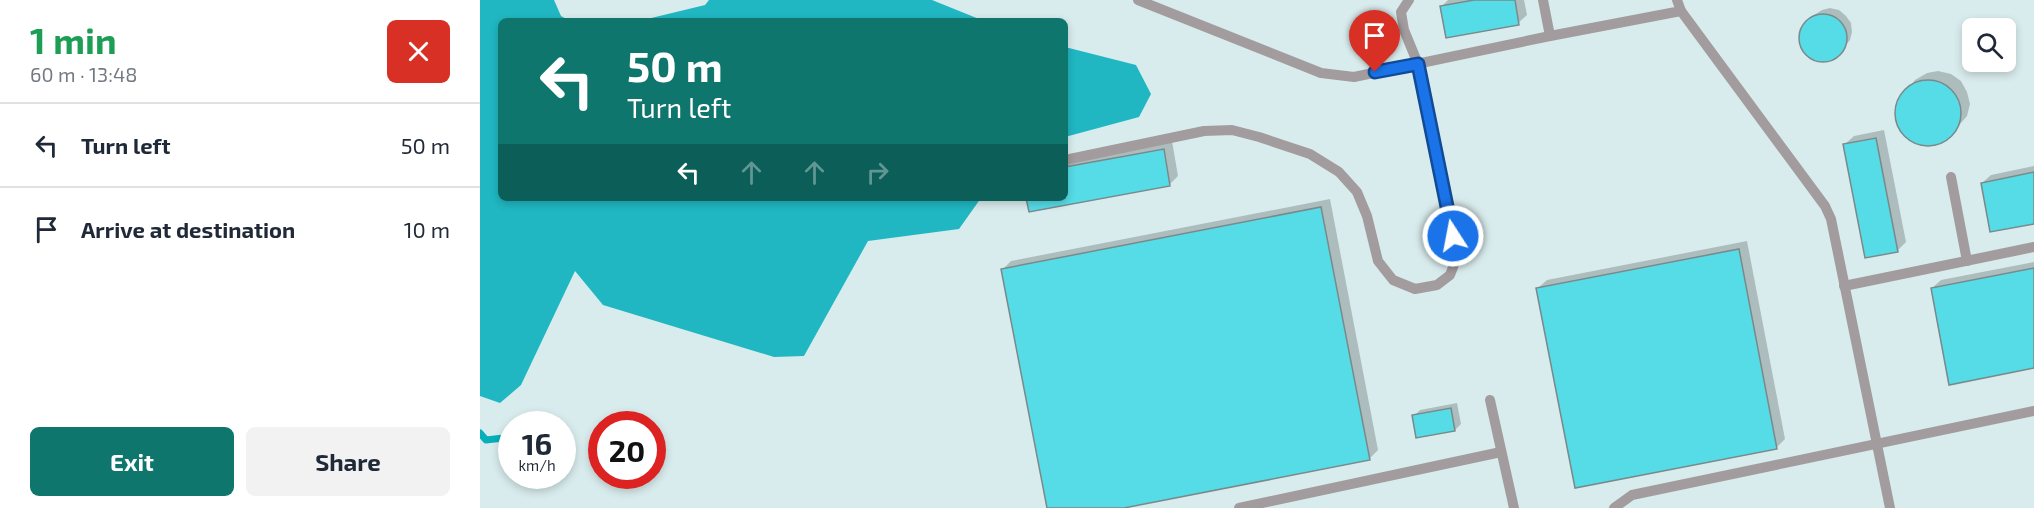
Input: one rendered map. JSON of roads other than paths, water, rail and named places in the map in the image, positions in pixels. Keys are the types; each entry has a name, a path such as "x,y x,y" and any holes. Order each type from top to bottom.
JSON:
{"lane":[{"path":"1138,0 1321,73 1354,77 1681,11"},
{"path":"1068,159 1204,131 1232,130 1259,136 1310,154 1340,172 1357,192 1367,216 1378,261 1393,280 1415,289 1437,285 1450,275 1457,257 1418,64 1404,30 1401,12 1409,0"},
{"path":"1543,0 1550,36"},
{"path":"1677,0 1681,11 1825,206 1831,219 1890,508"},
{"path":"1951,177 1967,261"},
{"path":"1844,286 2034,248"},
{"path":"1490,400 1514,508"},
{"path":"1614,508 1632,495 2034,411"},
{"path":"1239,508 1502,452"}],"waterway":[{"path":"480,433 486,440 498,439"}]}
